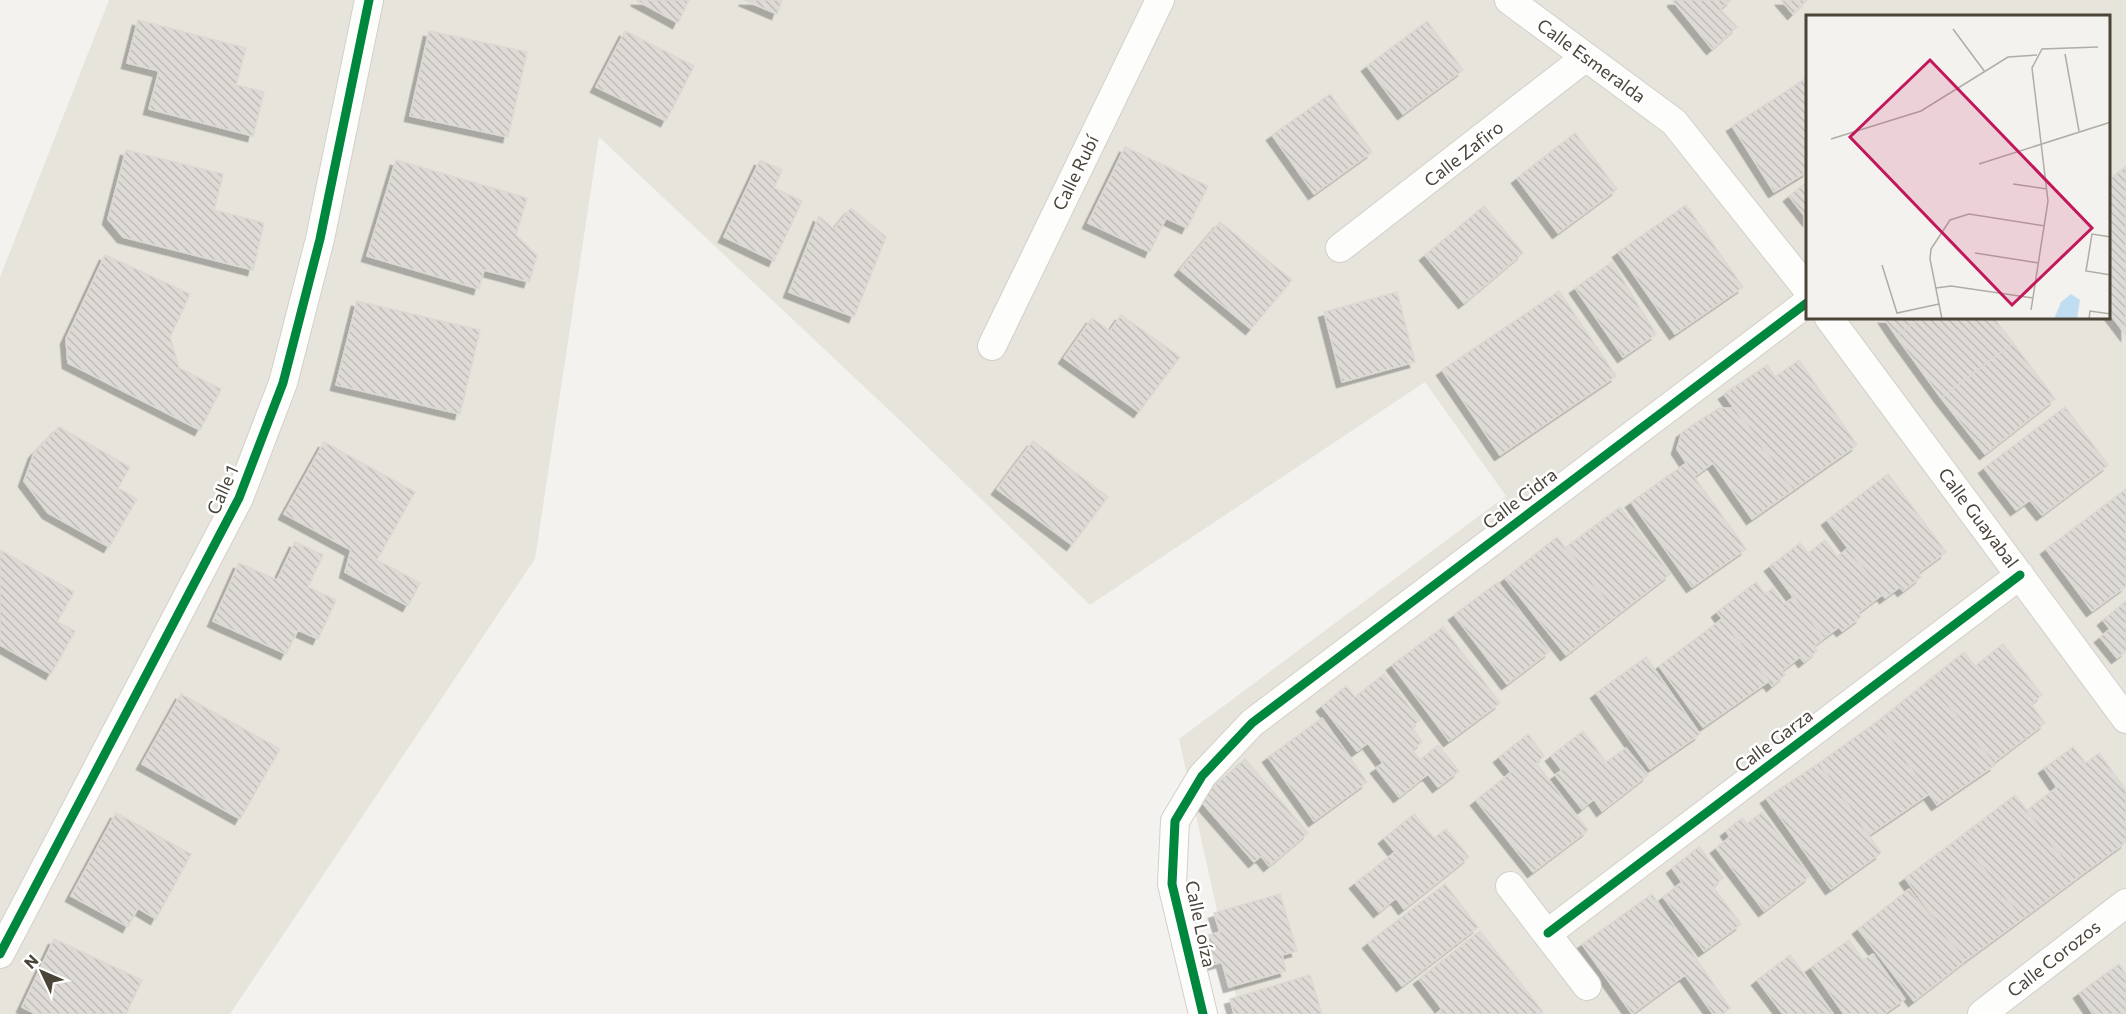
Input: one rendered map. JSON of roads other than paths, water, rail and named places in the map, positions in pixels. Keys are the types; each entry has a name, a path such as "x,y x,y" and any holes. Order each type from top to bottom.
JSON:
{"street":[{"name":"Calle 1","path":"0,954 239,498 283,383 320,239 369,0"},
{"name":"Calle Rubí","path":"992,346 1160,0"},
{"name":"Calle Esmeralda","path":"1509,0 1674,122 1806,287"},
{"name":"Calle Zafiro","path":"1340,249 1586,57"},
{"name":"Calle Cidra","path":"1252,723 1806,304"},
{"name":"Calle Guayabal","path":"1830,320 2126,719"},
{"name":"Calle Garza","path":"1548,933 2020,575"},
{"name":"Calle Loíza","path":"1203,1014 1172,884 1175,821 1202,776 1252,723"},
{"path":"1510,886 1587,986"},
{"name":"Calle Corozos","path":"1982,1014 2126,903"}]}
